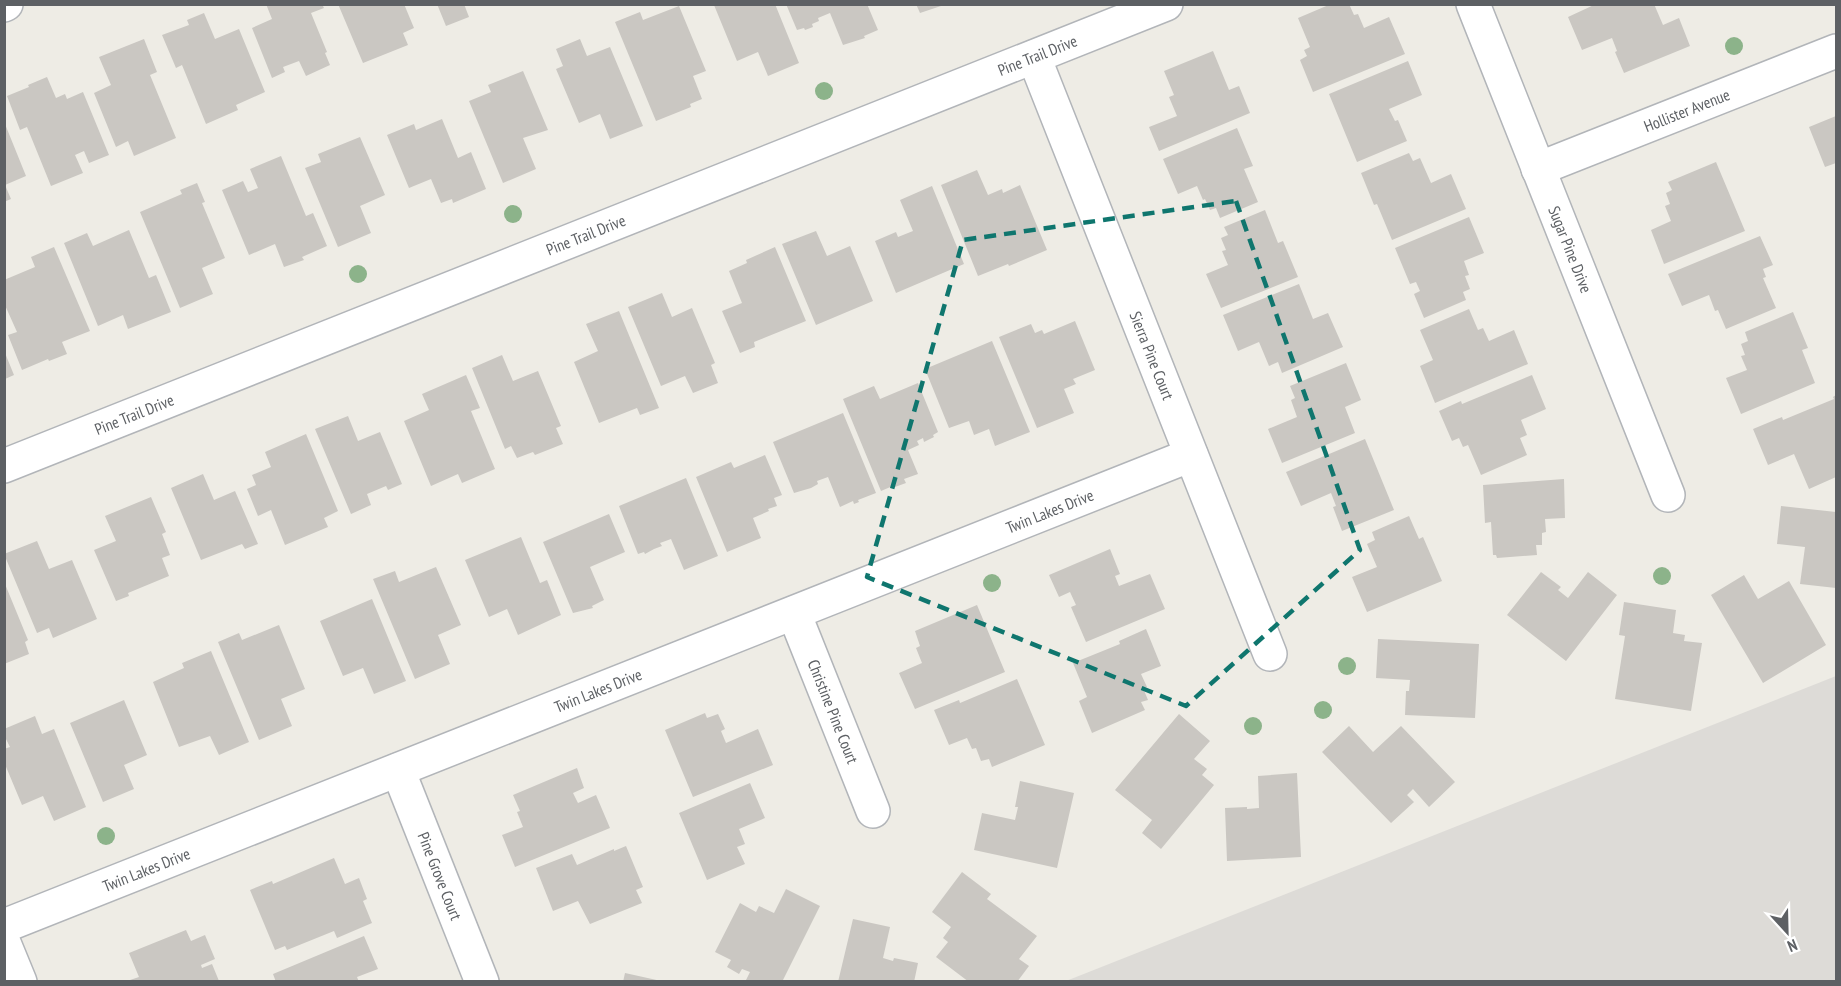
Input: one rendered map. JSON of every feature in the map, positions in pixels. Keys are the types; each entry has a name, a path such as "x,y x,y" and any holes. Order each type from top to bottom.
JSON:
{"street":[{"name":"Pine Trail Drive","path":"4,466 1166,4"},
{"name":"Sugar Pine Drive","path":"1473,4 1668,495"},
{"name":"Hollister Avenue","path":"1538,169 1836,51"},
{"name":"Sierra Pine Court","path":"1034,57 1270,654"},
{"name":"Twin Lakes Drive","path":"4,926 1191,455"},
{"name":"Christine Pine Court","path":"794,613 873,811"},
{"name":"Pine Grove Court","path":"398,770 482,981"},
{"path":"4,942 20,981"}],"highlighted area":[{"path":"1236,201 1360,550 1186,706 867,577 963,240"}],"shaded area":[{"path":"1836,676 1836,981 1066,981"}],"building":[{"path":"266,4 322,4 324,8 311,13 330,65 306,76 299,61 283,67 285,72 272,78 252,28 272,19"},
{"path":"338,4 404,4 414,28 403,33 408,45 363,63"},
{"path":"437,4 464,4 469,17 446,26"},
{"path":"715,4 775,4 799,63 768,76 758,52 737,61"},
{"path":"786,4 867,4 878,30 864,36 865,38 843,45 830,13 818,18 819,21 812,24 813,27 797,30"},
{"path":"916,4 944,4 944,5 920,13"},
{"path":"1331,4 1349,4 1354,15 1358,14 1364,28 1389,17 1405,54 1313,92 1300,60 1307,56 1304,50 1310,47 1298,18"},
{"path":"1596,4 1654,4 1663,25 1679,18 1690,46 1624,73 1612,38 1582,50 1568,17"},
{"path":"679,6 706,71 693,76 702,99 690,104 691,107 656,121 615,22 640,12 643,20"},
{"path":"204,13 215,39 239,29 265,92 236,105 238,110 206,124 182,65 176,68 162,35 189,25 187,20"},
{"path":"144,39 157,72 150,75 176,138 134,156 128,141 116,147 94,93 111,85 99,57"},
{"path":"580,39 587,56 610,47 643,126 610,139 600,114 579,123 556,69 563,66 556,49"},
{"path":"1213,51 1229,90 1239,86 1250,113 1159,151 1149,127 1177,116 1169,97 1174,95 1164,71"},
{"path":"1408,61 1422,95 1389,109 1395,121 1398,120 1407,141 1357,162 1329,94"},
{"path":"523,71 548,130 523,138 536,169 503,183 469,101 491,92 488,85"},
{"path":"47,77 56,98 65,94 67,99 83,92 109,155 89,163 84,151 75,155 83,173 51,186 27,127 20,130 7,96"},
{"path":"1836,116 1836,163 1825,167 1809,127"},
{"path":"442,119 458,158 471,152 486,189 453,203 452,199 441,203 431,179 409,188 387,135 414,124 416,130"},
{"path":"5,124 26,176 5,185 11,199 4,202"},
{"path":"1237,128 1253,166 1244,169 1258,202 1220,218 1216,208 1210,210 1197,186 1178,194 1163,159"},
{"path":"360,137 385,195 360,206 371,233 338,247 305,168 321,162 318,154"},
{"path":"1409,153 1413,161 1420,158 1431,183 1451,174 1466,209 1392,240 1361,173"},
{"path":"281,156 306,216 313,213 327,246 302,257 304,260 284,267 275,244 249,255 222,190 243,181 248,192 258,188 250,169"},
{"path":"1716,162 1745,231 1664,264 1651,230 1671,221 1665,206 1670,204 1666,193 1672,190 1668,182"},
{"path":"977,170 988,195 1002,189 1003,193 1020,185 1047,250 978,276 941,185"},
{"path":"197,183 205,202 202,203 225,258 202,268 213,294 180,308 140,212 182,194 180,190"},
{"path":"932,186 964,264 896,293 875,241 896,232 898,237 913,231 900,200"},
{"path":"1265,210 1278,243 1283,241 1298,277 1221,308 1206,274 1228,265 1222,251 1226,250 1221,238 1228,235 1224,227"},
{"path":"1469,217 1484,253 1464,261 1469,275 1465,276 1470,289 1463,292 1466,300 1424,318 1414,294 1420,291 1416,282 1410,284 1395,248"},
{"path":"129,230 149,278 156,275 171,312 128,329 123,315 98,326 64,243 87,233 93,246"},
{"path":"816,231 827,256 850,246 873,301 816,325 782,244"},
{"path":"1760,236 1773,265 1763,269 1766,277 1763,278 1776,308 1726,329 1709,295 1682,306 1668,274"},
{"path":"54,247 90,331 62,342 67,354 22,370 8,335 17,332 4,303 4,280 35,267 31,257"},
{"path":"775,247 806,321 754,342 755,347 740,353 722,311 742,303 729,271 747,263 746,260"},
{"path":"1299,284 1313,319 1328,313 1343,347 1282,373 1278,362 1269,366 1259,342 1238,351 1223,315"},
{"path":"662,293 672,317 692,308 715,363 711,365 718,383 693,393 685,376 661,386 628,307"},
{"path":"1469,309 1478,330 1483,328 1489,341 1514,330 1528,364 1435,403 1420,366 1433,360 1420,330"},
{"path":"619,311 659,408 640,415 637,408 599,423 574,362 598,351 586,324"},
{"path":"1793,312 1808,348 1802,350 1815,383 1741,414 1726,378 1747,370 1741,356 1745,355 1741,344 1748,341 1745,332"},
{"path":"1075,321 1095,370 1073,379 1076,384 1064,389 1074,413 1037,428 999,337 1031,324 1035,333 1042,330 1044,334"},
{"path":"992,341 1030,432 995,446 989,429 974,435 969,421 949,428 925,369"},
{"path":"5,353 14,375 5,379"},
{"path":"502,355 513,381 538,371 561,426 556,428 563,444 535,455 533,452 517,458 511,446 505,449 472,368"},
{"path":"1346,363 1361,400 1345,407 1355,433 1282,463 1268,429 1297,417 1291,400 1295,398 1290,386"},
{"path":"466,375 480,408 471,411 495,469 462,483 458,474 431,486 404,421 429,410 422,394"},
{"path":"1532,375 1546,409 1521,420 1527,435 1520,438 1527,455 1481,475 1468,445 1463,447 1459,438 1452,441 1439,411"},
{"path":"918,383 938,432 924,442 923,438 917,441 919,445 908,450 918,474 904,479 906,483 881,491 843,399 874,386 880,399"},
{"path":"1836,395 1836,477 1809,489 1794,454 1768,465 1753,429 1782,417 1783,420 1834,399"},
{"path":"843,413 876,493 854,504 853,501 840,507 828,477 817,481 818,484 811,488 794,493 773,442"},
{"path":"348,416 358,441 380,432 402,484 388,490 386,486 367,494 371,505 351,514 315,429"},
{"path":"306,434 338,511 324,518 328,527 285,545 271,510 258,516 247,489 256,485 252,475 271,467 265,452"},
{"path":"1365,439 1394,510 1342,531 1333,507 1336,506 1331,493 1301,506 1286,472"},
{"path":"765,455 782,495 774,498 777,506 753,518 761,538 727,552 696,477 731,462 734,468"},
{"path":"203,474 214,500 235,491 258,544 245,549 242,544 201,560 171,488"},
{"path":"686,478 718,556 684,570 671,539 660,543 662,546 645,554 644,552 638,554 619,506"},
{"path":"1564,479 1565,518 1545,519 1546,532 1542,533 1542,545 1536,545 1537,555 1497,558 1493,555 1491,522 1485,523 1483,485"},
{"path":"151,497 166,532 162,534 170,555 162,558 169,576 128,593 129,596 116,601 94,550 116,541 105,516"},
{"path":"1781,506 1836,512 1836,588 1800,584 1805,547 1777,544"},
{"path":"609,514 625,552 590,567 604,600 592,606 593,608 573,613 543,542"},
{"path":"1409,516 1419,539 1423,537 1442,581 1367,612 1352,577 1377,567 1367,544 1375,540 1372,532"},
{"path":"521,537 540,583 547,580 561,615 518,635 507,609 489,617 465,560"},
{"path":"37,541 49,569 72,560 97,619 53,638 49,628 37,633 4,554"},
{"path":"1110,549 1120,574 1115,576 1119,586 1150,574 1165,609 1086,642 1071,607 1076,605 1070,592 1059,597 1049,575"},
{"path":"436,567 461,625 438,635 450,664 415,679 373,579 395,571 399,582"},
{"path":"1541,572 1561,587 1558,590 1568,598 1588,572 1617,595 1566,661 1507,615"},
{"path":"1744,575 1758,599 1789,581 1826,645 1763,683 1711,595"},
{"path":"5,584 28,640 25,642 29,654 4,664"},
{"path":"372,599 406,681 374,694 363,668 343,676 320,621"},
{"path":"1624,602 1676,610 1673,633 1685,635 1684,641 1702,643 1691,711 1615,699 1625,636 1619,635"},
{"path":"977,605 1005,672 915,709 899,673 922,663 916,648 920,646 915,631"},
{"path":"279,625 305,689 281,699 292,726 259,740 218,642 239,633 242,640"},
{"path":"1146,629 1161,666 1141,674 1147,687 1143,688 1148,700 1141,702 1145,710 1092,733 1079,701 1087,697 1073,663 1120,644 1119,641"},
{"path":"1378,639 1479,644 1475,718 1405,715 1406,691 1409,691 1410,680 1376,678"},
{"path":"211,651 249,742 219,755 210,736 179,747 153,682 184,668 182,663"},
{"path":"1017,679 1045,745 992,767 989,759 981,761 976,748 972,749 967,738 949,745 934,710 959,700 960,703"},
{"path":"124,700 147,755 124,765 134,789 103,802 70,723"},
{"path":"705,713 707,718 718,714 725,729 721,731 726,743 758,729 773,765 693,797 665,730"},
{"path":"1179,714 1210,741 1194,759 1207,769 1202,775 1214,785 1161,849 1142,833 1152,820 1115,790"},
{"path":"35,716 42,734 54,729 86,807 54,821 43,796 22,805 4,762 4,749 10,747 4,735 4,729"},
{"path":"1349,726 1373,752 1401,726 1455,782 1429,807 1413,789 1407,795 1414,802 1391,823 1322,752"},
{"path":"577,768 584,788 573,793 578,803 596,795 610,828 515,867 502,835 523,827 517,812 520,811 513,795"},
{"path":"1297,773 1301,857 1227,861 1225,808 1259,808 1258,776"},
{"path":"1020,781 1074,793 1057,868 974,850 982,813 1015,820"},
{"path":"750,783 765,818 739,829 745,844 737,847 745,864 707,880 679,813"},
{"path":"626,846 643,887 636,890 642,903 590,924 578,901 553,911 536,868 572,854 577,865"},
{"path":"334,858 345,884 359,878 367,899 363,901 372,923 337,938 334,931 287,950 285,946 275,950 250,890 272,881 273,884"},
{"path":"962,872 991,894 987,899 1037,936 1019,959 1029,966 1017,982 969,982 936,957 948,942 943,938 951,927 932,912"},
{"path":"786,889 820,906 782,982 745,982 750,972 742,969 739,974 727,967 731,960 715,952 740,903 756,912 759,906 774,913"},
{"path":"853,919 890,927 883,958 918,963 914,982 838,982"},
{"path":"186,930 191,941 205,935 215,959 201,965 202,968 212,964 219,981 127,981 139,977 129,953"},
{"path":"364,936 378,969 357,977 359,982 276,982 273,974"},
{"path":"625,973 661,981 623,982"}]}
